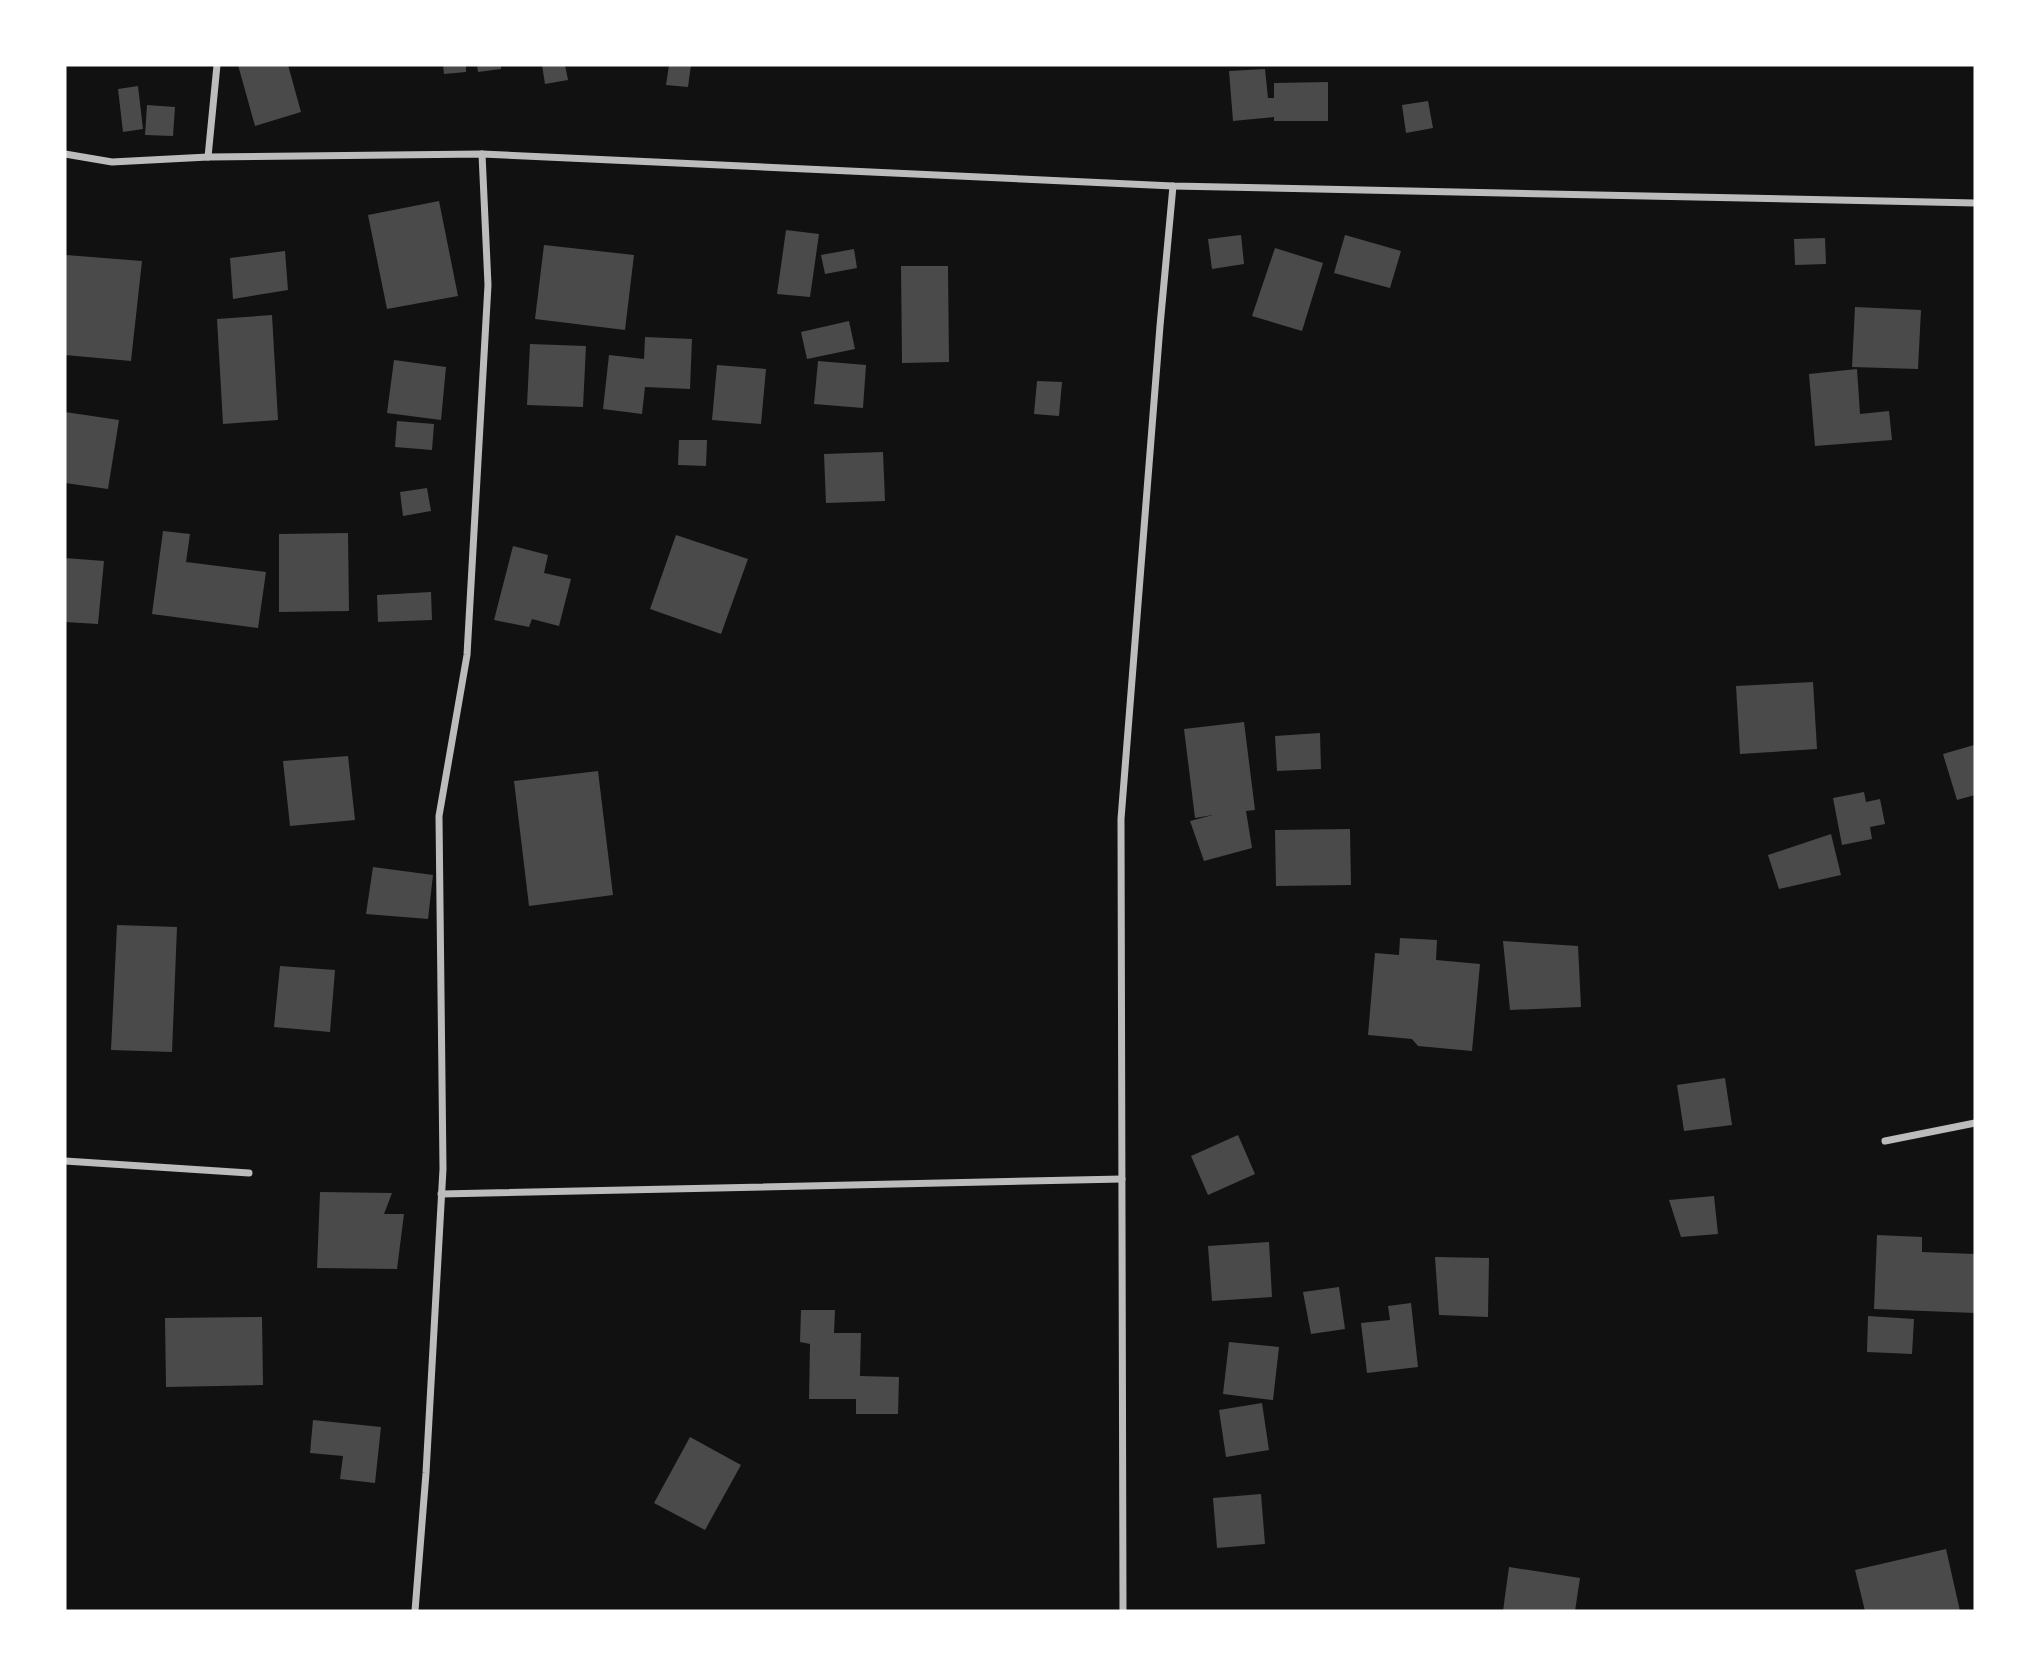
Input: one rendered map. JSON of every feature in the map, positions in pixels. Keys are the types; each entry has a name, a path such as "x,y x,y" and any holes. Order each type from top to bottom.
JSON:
{"street":[{"path":"208,157 217,65"},
{"path":"65,154 112,162 208,157 482,154 1173,187 1975,202"},
{"path":"415,1611 426,1474 442,1194 439,816 467,655 488,285 482,154"},
{"path":"1123,1611 1121,818 1158,340 1173,187"},
{"path":"1885,1142 1975,1122"},
{"path":"65,1161 249,1173"},
{"path":"442,1194 1122,1179"}],"building":[{"path":"238,65 288,65 301,112 255,126"},
{"path":"443,65 466,65 466,72 444,74"},
{"path":"477,65 501,65 501,69 478,72"},
{"path":"542,65 565,65 568,80 545,84"},
{"path":"669,65 691,65 688,87 666,85"},
{"path":"1265,69 1268,98 1274,98 1274,83 1328,82 1328,121 1274,121 1274,117 1233,121 1229,71"},
{"path":"138,86 143,129 123,132 118,89"},
{"path":"1428,101 1433,128 1406,133 1402,105"},
{"path":"147,105 175,107 173,136 145,135"},
{"path":"439,201 458,296 387,309 368,215"},
{"path":"786,230 819,234 810,297 777,294"},
{"path":"1241,235 1244,264 1212,269 1208,239"},
{"path":"1345,235 1401,251 1390,288 1334,273"},
{"path":"1825,238 1826,264 1795,265 1794,239"},
{"path":"544,245 634,255 625,330 535,319"},
{"path":"1275,248 1323,263 1302,331 1252,316"},
{"path":"854,249 857,268 825,274 821,255"},
{"path":"285,251 288,290 233,299 230,258"},
{"path":"66,255 142,261 131,361 65,355"},
{"path":"901,266 948,266 949,362 902,363"},
{"path":"1855,307 1921,310 1918,369 1852,367"},
{"path":"272,315 278,420 223,424 217,319"},
{"path":"849,321 855,349 807,359 801,332"},
{"path":"645,337 692,339 690,389 645,387 642,414 603,409 609,355 644,359"},
{"path":"530,344 586,346 583,407 527,405"},
{"path":"394,360 446,367 441,420 387,413"},
{"path":"818,361 866,365 863,408 814,404"},
{"path":"717,365 766,369 761,424 712,420"},
{"path":"1857,369 1860,414 1889,411 1892,440 1815,446 1809,374"},
{"path":"1037,381 1062,382 1059,416 1034,414"},
{"path":"65,412 119,420 108,489 65,483"},
{"path":"397,421 434,424 432,450 395,447"},
{"path":"679,440 707,440 706,466 678,465"},
{"path":"883,452 885,501 826,503 824,454"},
{"path":"427,488 431,511 403,516 400,492"},
{"path":"163,531 190,534 186,562 266,572 258,628 152,614"},
{"path":"348,533 349,611 279,612 279,534"},
{"path":"676,535 748,559 721,634 650,609"},
{"path":"513,546 548,555 544,573 571,579 559,626 532,619 529,627 494,620"},
{"path":"65,558 104,561 98,624 65,622"},
{"path":"431,592 432,620 378,622 377,595"},
{"path":"1813,682 1817,749 1740,754 1736,686"},
{"path":"1244,722 1255,810 1246,811 1252,848 1204,861 1190,821 1213,815 1195,818 1184,729"},
{"path":"1320,733 1321,769 1277,771 1275,736"},
{"path":"1974,745 1975,795 1957,800 1943,754"},
{"path":"348,756 355,820 290,826 283,761"},
{"path":"598,771 613,895 529,906 514,781"},
{"path":"1864,792 1866,802 1880,799 1885,824 1870,827 1872,839 1842,845 1833,798"},
{"path":"1350,829 1351,885 1276,886 1275,830"},
{"path":"1831,834 1841,875 1779,889 1768,855"},
{"path":"373,867 433,875 428,919 366,914"},
{"path":"117,925 177,927 172,1052 111,1050"},
{"path":"1400,938 1437,940 1436,960 1480,964 1472,1051 1418,1046 1412,1039 1368,1035 1375,953 1399,955"},
{"path":"1503,941 1578,946 1581,1007 1510,1010"},
{"path":"280,966 335,970 330,1032 274,1027"},
{"path":"1725,1078 1732,1125 1684,1131 1677,1085"},
{"path":"1238,1135 1255,1174 1208,1195 1191,1156"},
{"path":"320,1192 392,1193 384,1214 404,1214 397,1269 317,1268"},
{"path":"1714,1196 1718,1234 1681,1237 1669,1200"},
{"path":"1877,1235 1922,1237 1922,1252 1975,1254 1975,1313 1874,1309"},
{"path":"1269,1242 1272,1297 1212,1301 1208,1246"},
{"path":"1435,1257 1489,1258 1488,1317 1439,1315"},
{"path":"1339,1287 1345,1329 1311,1334 1303,1292"},
{"path":"1411,1303 1418,1367 1367,1373 1361,1323 1390,1320 1388,1306"},
{"path":"801,1310 835,1310 834,1333 861,1333 860,1376 899,1377 898,1414 856,1414 856,1399 809,1399 810,1344 800,1342"},
{"path":"1868,1316 1914,1319 1912,1354 1867,1352"},
{"path":"262,1317 263,1385 166,1387 165,1318"},
{"path":"1229,1342 1279,1347 1273,1400 1223,1394"},
{"path":"1262,1403 1269,1450 1226,1457 1219,1410"},
{"path":"313,1420 381,1427 375,1483 340,1479 343,1456 310,1453"},
{"path":"690,1437 741,1465 705,1530 654,1503"},
{"path":"1261,1494 1265,1544 1217,1548 1213,1498"},
{"path":"1946,1549 1960,1611 1865,1611 1855,1570"},
{"path":"1509,1567 1580,1578 1575,1611 1503,1611"}]}
